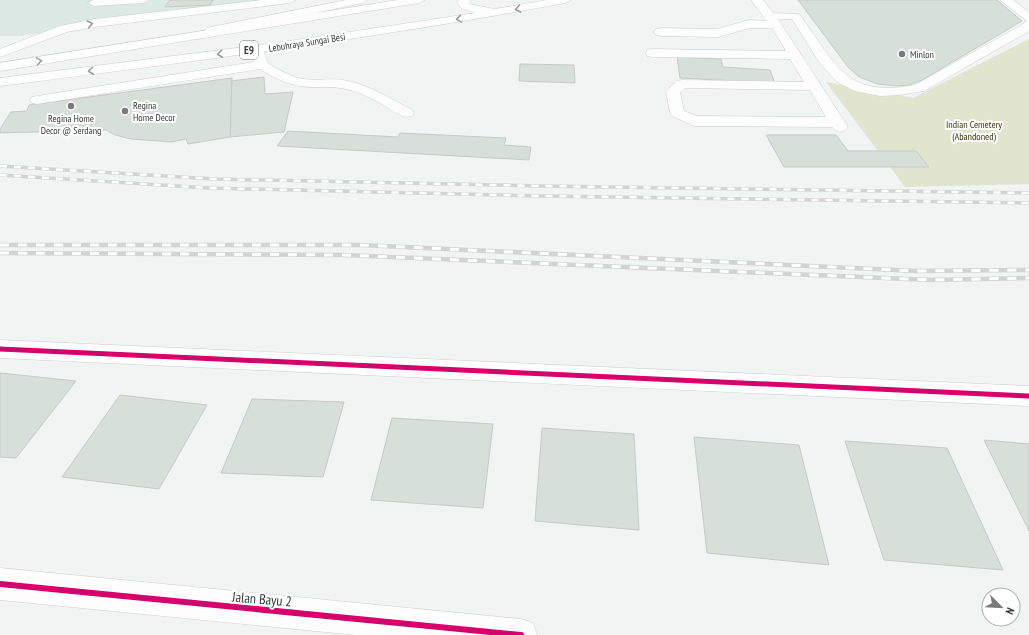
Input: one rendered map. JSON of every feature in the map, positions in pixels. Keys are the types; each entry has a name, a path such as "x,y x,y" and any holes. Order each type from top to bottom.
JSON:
{"main road":[{"path":"64,29 90,6 143,0"},
{"path":"0,53 64,29 95,23 290,0"},
{"path":"143,45 362,0"},
{"name":"Lebuhraya Sungai Besi","path":"0,67 419,0"},
{"path":"465,0 463,2 465,6 473,9 498,13"},
{"name":"Lebuhraya Sungai Besi","path":"0,82 256,49 498,13 565,0"},
{"path":"756,0 773,21 815,86 839,125 694,121 677,113 673,91 682,84 815,86"},
{"path":"1006,0 1029,18"},
{"path":"786,4 833,70 842,79 857,86 887,92 903,92 919,88 1024,29 1029,24"},
{"path":"660,32 718,33 750,24 795,16"},
{"path":"256,49 262,65"},
{"path":"652,53 795,55"},
{"path":"37,100 262,65 283,77 299,82 350,85 361,89 406,113"},
{"path":"0,349 1029,396"},
{"name":"Jalan Bayu 2","path":"0,584 521,635"}],"shaded area":[{"path":"0,0 273,0 21,36 0,36"}],"green space":[{"name":"Indian Cemetery (Abandoned)","path":"1029,39 1029,184 905,187 826,82 913,98"}],"building":[{"path":"170,0 213,0 210,5 165,7"},
{"name":"Minlon","path":"798,0 997,0 1022,21 922,80 909,85 896,86 878,84 859,77 848,67"},
{"path":"677,57 721,59 723,67 770,70 775,83 680,78"},
{"path":"520,64 574,65 575,83 519,81"},
{"path":"264,77 265,94 293,92 284,132 230,137 231,81"},
{"name":"Regina Home Decor","path":"232,78 230,137 188,144 186,139 171,142 131,139 115,135 106,130 0,133 0,129 11,112 27,111 29,105"},
{"path":"288,131 398,137 400,133 506,138 504,145 531,147 529,160 277,146"},
{"path":"766,135 836,135 848,151 916,151 929,167 784,167"},
{"path":"0,373 76,381 16,458 0,457"},
{"path":"120,395 207,405 159,489 62,477"},
{"path":"252,399 344,402 323,477 221,473"},
{"path":"392,418 493,424 483,508 371,500"},
{"path":"542,428 634,434 639,530 535,521"},
{"path":"694,437 799,445 829,565 707,553"},
{"path":"984,440 1029,444 1029,531"},
{"path":"845,441 947,448 1003,570 884,560"}],"railway":[{"path":"0,166 215,179 542,186 1029,193"},
{"path":"0,175 209,188 541,196 1029,203"},
{"path":"0,245 361,245 917,271 1029,270"},
{"path":"0,253 344,255 931,280 1029,278"}],"cycle path":[{"path":"0,349 1029,396"},
{"path":"0,584 521,635"}],"place":[{"name":"Minlon","path":"902,54"},
{"name":"Regina Home Decor @ Serdang","path":"71,106"},
{"name":"Regina Home Decor","path":"125,111"}]}
